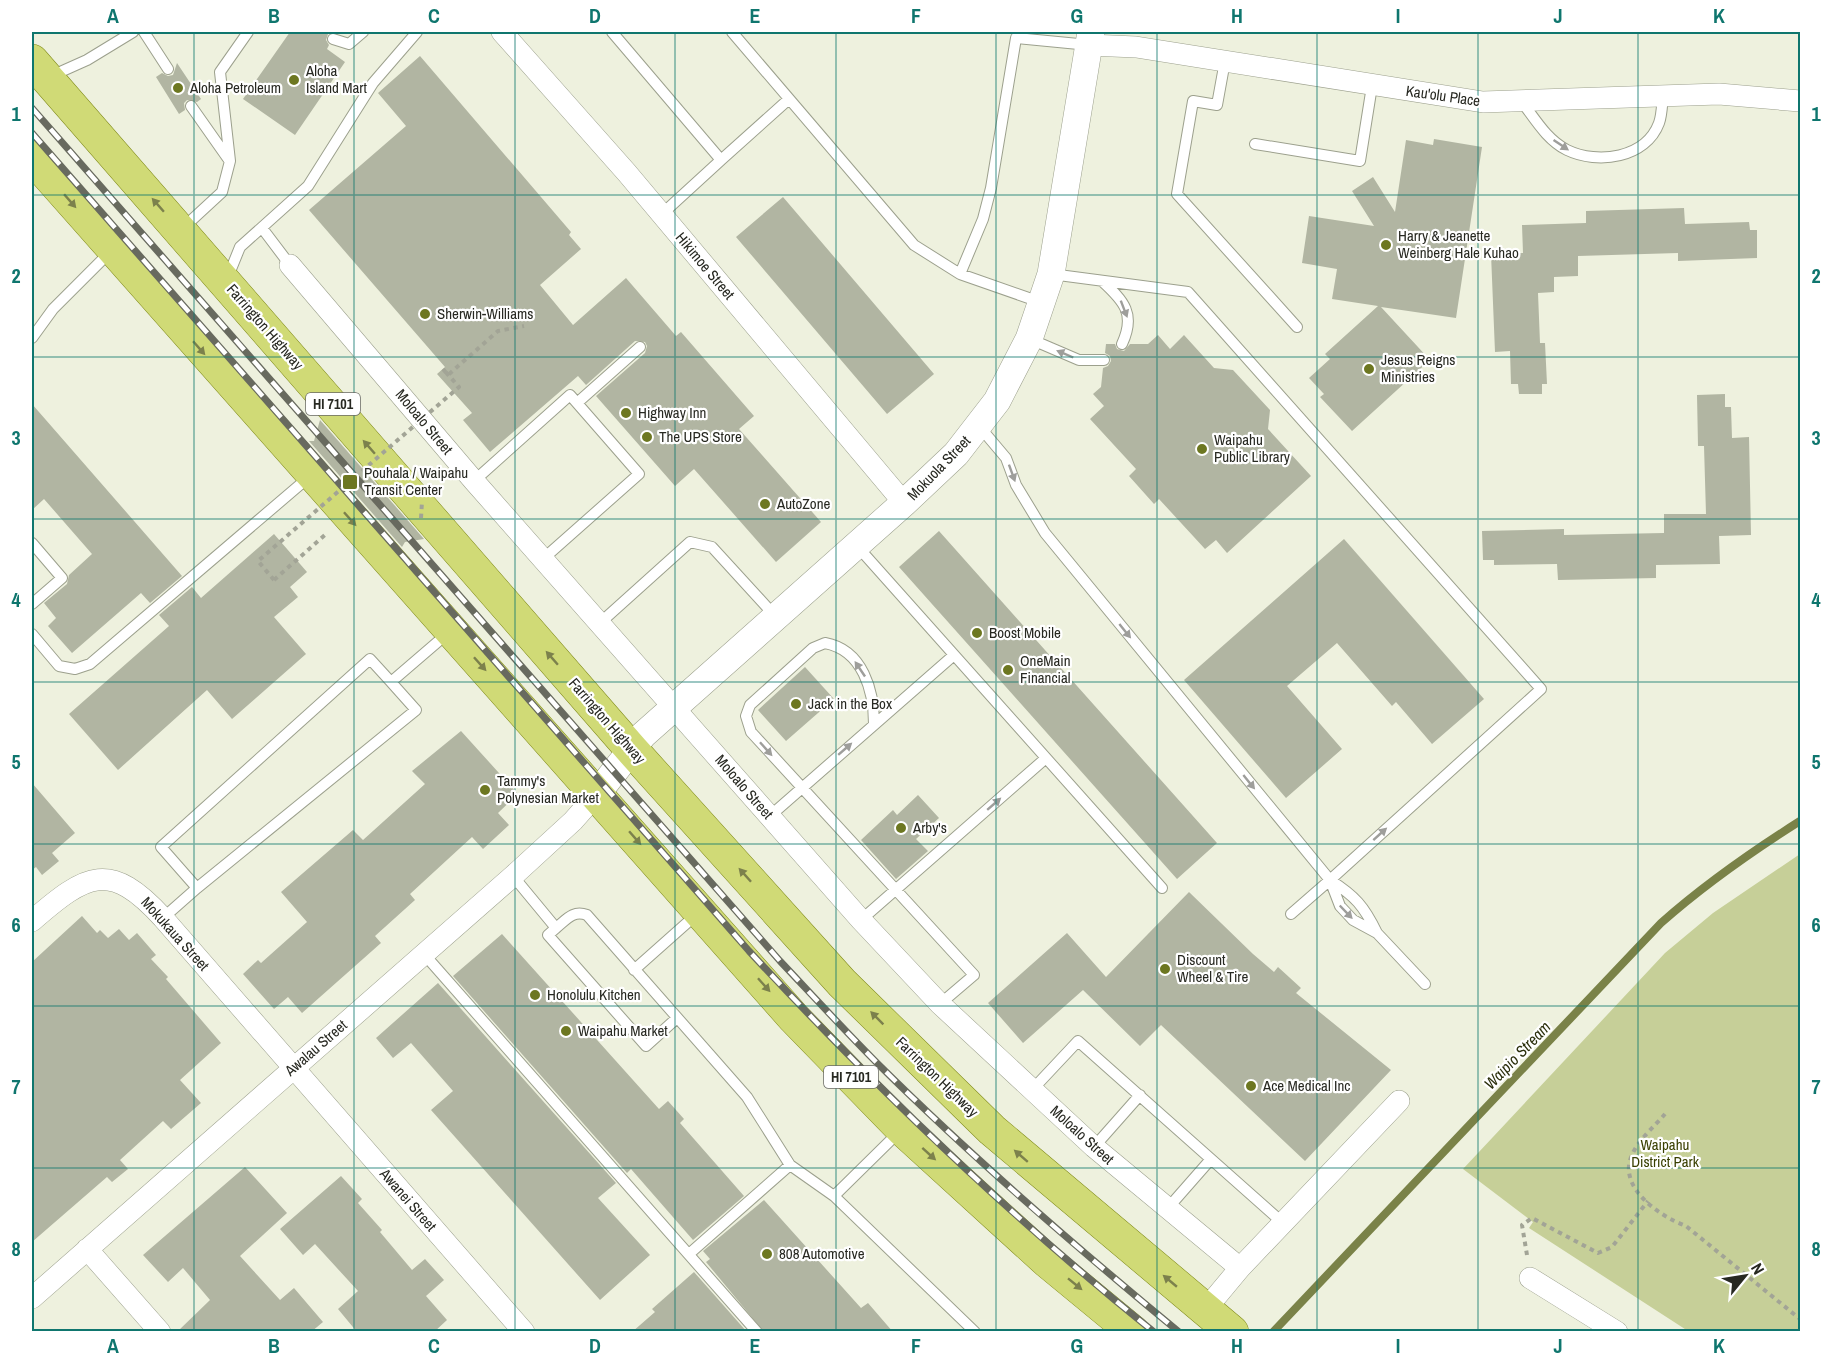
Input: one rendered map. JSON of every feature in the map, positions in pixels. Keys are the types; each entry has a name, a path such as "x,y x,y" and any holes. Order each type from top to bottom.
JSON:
{"main road":[{"name":"Farrington Highway","path":"39,69 632,750 842,983 992,1130 1232,1332"},
{"name":"HI 7101","path":"36,168 112,249 794,1018 902,1130 1048,1262 1133,1332"}],"street":[{"name":"Hikimoe Street","path":"502,32 662,214 904,503"},
{"name":"Kau'olu Place","path":"1090,38 1473,101 1522,102 1663,95 1748,95 1800,101"},
{"name":"Mokuola Street","path":"596,795 632,750 674,706 857,546 956,454 997,401 1029,339 1051,274 1090,38"},
{"name":"Moloalo Street","path":"290,265 474,481 861,920 940,1004 1094,1147 1240,1268"},
{"name":"Awalau Street","path":"32,1298 513,876 573,821 596,795"},
{"name":"Mokukaua Street","path":"32,921 75,888 92,880 112,879 131,887 163,918 293,1068"},
{"name":"Awanei Street","path":"293,1068 524,1332"},
{"path":"1205,1310 1240,1268 1400,1101"},
{"path":"87,1249 160,1332"},
{"path":"1530,1278 1617,1332"}],"lane":[{"path":"39,69 87,60 133,32"},
{"path":"144,32 168,69"},
{"path":"181,230 222,192 230,162 220,72 248,32"},
{"path":"333,39 349,44 363,32"},
{"path":"226,282 240,247 308,186 373,83 417,32"},
{"path":"612,32 722,160"},
{"path":"732,32 914,245 960,274 1043,303"},
{"path":"960,274 983,219 992,188 1016,38 1090,38"},
{"path":"1225,61 1217,105 1193,101 1177,194 1297,327"},
{"path":"1255,144 1360,161 1372,86"},
{"path":"1522,102 1547,134 1567,149 1592,157 1628,154 1649,141 1660,122 1663,95"},
{"path":"662,214 789,99"},
{"path":"192,106 230,162"},
{"path":"262,228 290,265"},
{"path":"32,338 53,309 112,249"},
{"path":"1051,274 1188,292 1541,689 1291,914"},
{"path":"1102,281 1117,294 1126,310 1128,329 1122,344"},
{"path":"1029,339 1079,360 1104,360"},
{"path":"577,403 640,347"},
{"path":"474,481 570,395 639,474 543,559"},
{"path":"979,426 1006,458 1016,485 1045,533 1330,880 1352,894 1365,908 1377,933 1425,984"},
{"path":"32,634 59,666 75,669 90,664 311,476"},
{"path":"600,623 690,542 712,547 776,616"},
{"path":"32,543 62,578 32,604"},
{"path":"857,546 1162,888"},
{"path":"391,682 450,631"},
{"path":"874,724 874,701 869,683 859,665 845,650 825,643 813,648 750,705 746,716 751,732 974,975 940,1004"},
{"path":"770,816 954,655"},
{"path":"163,918 417,710 370,659 161,847 197,888"},
{"path":"861,920 1046,758"},
{"path":"513,876 556,928"},
{"path":"1330,880 1340,906 1353,920 1377,933"},
{"path":"677,1018 646,1046 548,935 572,914 578,912 587,915 747,1097 790,1165 834,1196 975,1332"},
{"path":"634,970 699,912"},
{"path":"424,954 757,1332"},
{"path":"1032,1090 1078,1041 1283,1223"},
{"path":"1094,1147 1140,1095"},
{"path":"834,1196 902,1130"},
{"path":"1168,1208 1211,1159"},
{"path":"689,1254 790,1165"}],"path":[{"path":"448,375 498,331 524,326"},
{"path":"326,534 274,580 258,561 459,387 443,369"},
{"path":"421,518 422,501"},
{"path":"1665,1114 1632,1153 1629,1180 1633,1188 1674,1222 1686,1226 1800,1319"},
{"path":"1530,1278 1522,1225 1532,1218 1598,1253 1612,1247 1648,1201"}],"green space":[{"name":"Waipahu District Park","path":"1800,854 1800,1331 1688,1331 1529,1228 1533,1222 1463,1169 1665,953 1713,913"}],"building":[{"path":"290,32 339,32 328,34 327,49 345,62 295,135 243,99"},
{"path":"420,56 571,232 569,235 581,249 540,285 573,325 626,278 676,336 681,332 754,416 739,429 821,522 776,562 694,469 675,486 596,396 645,353 647,346 645,342 635,341 586,385 578,376 490,452 463,420 472,413 437,374 445,367 309,210 406,126 378,93"},
{"name":"Aloha Petroleum","path":"177,63 201,99 197,102 187,100 184,103 185,110 179,114 156,77 162,73 168,76 173,75"},
{"name":"Harry & Jeanette Weinberg Hale Kuhao","path":"1434,139 1482,147 1456,318 1381,307 1430,360 1352,431 1320,397 1324,394 1309,378 1330,359 1325,354 1378,306 1332,299 1337,269 1302,263 1309,216 1374,226 1352,191 1373,177 1395,212 1406,140 1433,145"},
{"path":"783,197 934,374 887,414 736,237"},
{"path":"1684,208 1685,224 1749,222 1750,230 1757,230 1757,258 1678,261 1678,253 1578,256 1578,276 1554,277 1554,292 1538,293 1540,343 1545,343 1547,384 1542,384 1542,394 1519,394 1518,384 1511,384 1510,351 1495,352 1491,254 1523,253 1522,225 1586,223 1586,211"},
{"name":"Waipahu Public Library","path":"1158,335 1170,349 1184,335 1214,368 1233,370 1270,410 1268,429 1311,476 1227,553 1216,540 1205,549 1159,499 1154,504 1129,476 1136,469 1090,419 1104,406 1093,394 1101,387 1103,368 1111,361 1110,356 1105,353 1106,344 1115,344 1117,349 1124,351 1130,344 1148,344"},
{"path":"1725,394 1725,407 1731,407 1732,438 1749,437 1751,535 1719,536 1720,564 1656,565 1656,578 1558,580 1557,564 1494,565 1494,560 1483,560 1482,531 1564,529 1564,535 1664,533 1664,514 1706,514 1704,446 1698,446 1697,395"},
{"path":"32,404 182,576 150,603 141,593 72,653 48,626 56,618 44,603 67,584 69,575 92,554 44,499 32,510"},
{"path":"320,420 424,539 405,542 402,547 309,441 314,441"},
{"path":"939,531 1217,843 1177,879 899,567"},
{"path":"274,534 307,572 290,587 298,597 274,617 306,654 232,719 207,690 118,770 69,714 169,626 159,615 192,587 201,598"},
{"path":"1344,539 1484,699 1432,744 1396,702 1392,706 1337,643 1287,686 1342,749 1286,798 1184,680"},
{"name":"Jack in the Box","path":"805,667 834,699 786,741 758,710"},
{"path":"461,731 518,794 498,813 509,825 483,849 472,837 410,894 415,900 375,936 381,943 302,1013 288,997 274,1009 243,974 258,960 261,963 307,922 281,892 353,830 363,840 425,784 412,771"},
{"path":"32,783 75,833 52,853 59,861 42,875 36,867 32,870"},
{"name":"Arby's","path":"918,795 939,818 916,839 928,851 896,879 861,840 893,810 897,815"},
{"path":"1189,892 1274,972 1278,967 1301,988 1296,993 1391,1070 1305,1161 1161,1025 1140,1046 1083,990 1023,1043 988,1003 1067,933 1106,977"},
{"path":"82,916 97,933 100,930 108,938 119,929 129,940 137,933 156,955 151,959 168,977 166,979 221,1043 180,1080 201,1103 171,1129 163,1121 120,1160 128,1169 112,1182 107,1177 32,1242 32,962"},
{"path":"502,934 659,1109 668,1101 684,1119 680,1123 744,1196 693,1240 631,1169 627,1173 453,976"},
{"path":"438,983 616,1183 598,1198 650,1255 600,1300 431,1110 453,1091 411,1043 393,1058 376,1038"},
{"path":"245,1167 287,1213 240,1256 280,1300 294,1288 323,1322 311,1332 177,1332 210,1300 183,1268 168,1282 143,1255"},
{"path":"341,1176 362,1199 358,1203 412,1270 425,1259 444,1280 426,1296 447,1320 434,1332 357,1332 338,1309 358,1291 315,1244 303,1255 280,1229"},
{"path":"764,1200 861,1308 868,1303 893,1332 764,1332 706,1262 710,1259 703,1251"},
{"path":"694,1272 747,1332 632,1332 655,1312 652,1309"}],"waterway":[{"name":"Waipio Stream","path":"1273,1332 1661,923 1729,869 1800,821"}],"railway":[{"path":"32,108 780,961 867,1053 952,1135 1064,1235 1179,1332"},
{"path":"32,133 749,951 944,1149 1047,1242 1154,1332"}],"place":[{"name":"Aloha Island Mart","path":"294,80"},
{"name":"Aloha Petroleum","path":"178,88"},
{"name":"Harry & Jeanette Weinberg Hale Kuhao","path":"1386,245"},
{"name":"Sherwin-Williams","path":"425,314"},
{"name":"Jesus Reigns Ministries","path":"1369,369"},
{"name":"Highway Inn","path":"626,413"},
{"name":"The UPS Store","path":"647,437"},
{"name":"Waipahu Public Library","path":"1202,449"},
{"name":"Pouhala / Waipahu Transit Center","path":"350,482"},
{"name":"AutoZone","path":"765,504"},
{"name":"Boost Mobile","path":"977,633"},
{"name":"OneMain Financial","path":"1008,670"},
{"name":"Jack in the Box","path":"796,704"},
{"name":"Tammy's Polynesian Market","path":"485,790"},
{"name":"Arby's","path":"901,828"},
{"name":"Discount Wheel & Tire","path":"1165,969"},
{"name":"Honolulu Kitchen","path":"535,995"},
{"name":"Waipahu Market","path":"566,1031"},
{"name":"Ace Medical Inc","path":"1251,1086"},
{"name":"808 Automotive","path":"767,1254"}]}
